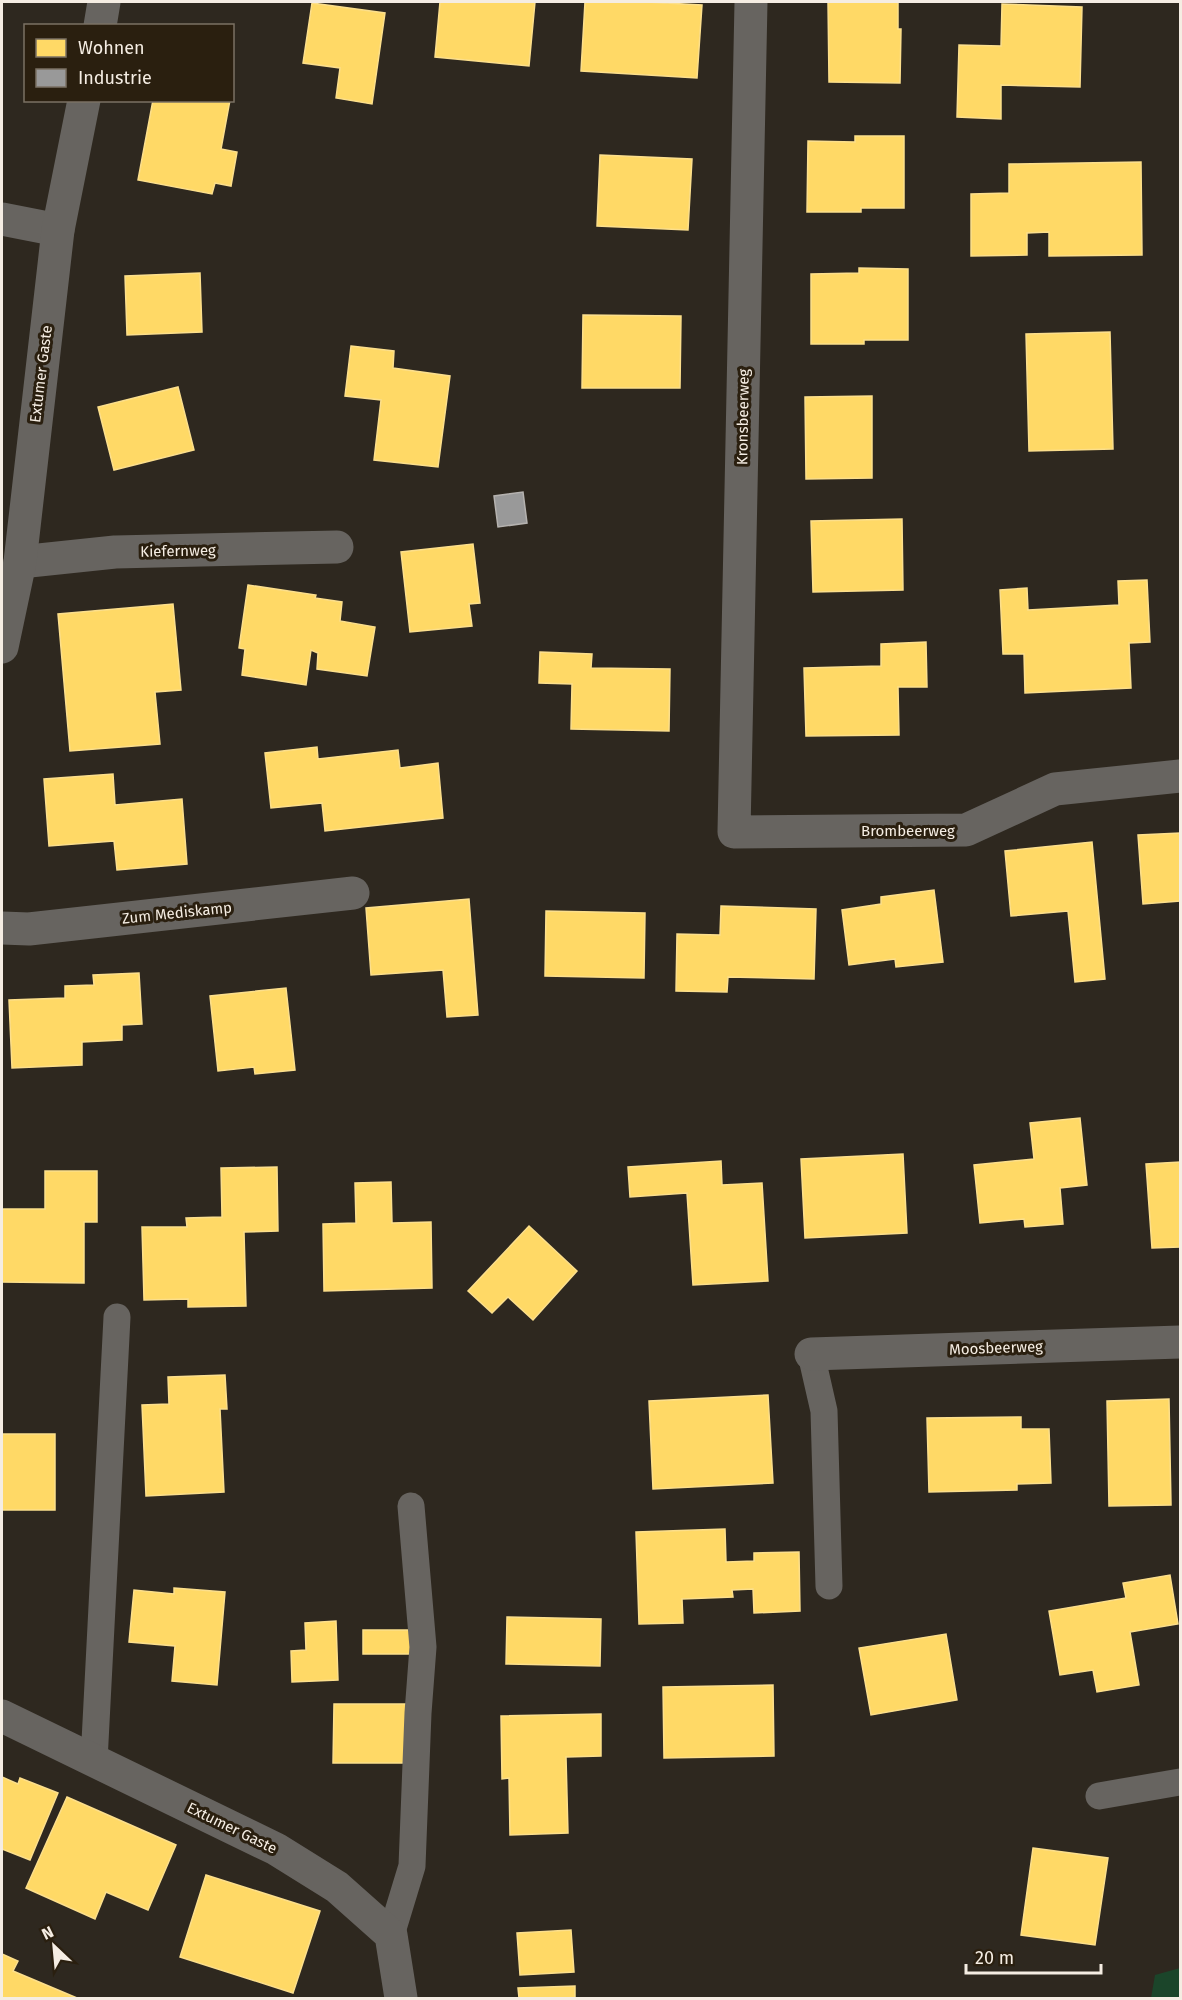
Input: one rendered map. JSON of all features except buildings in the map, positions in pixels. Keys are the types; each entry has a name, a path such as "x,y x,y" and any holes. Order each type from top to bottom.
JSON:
{"street":[{"path":"100,24 105,2"},
{"name":"Kronsbeerweg","path":"734,832 752,2"},
{"name":"Extumer Gaste","path":"2,647 20,562 58,230 84,102"},
{"path":"2,219 58,230"},
{"name":"Kiefernweg","path":"20,562 115,552 338,547"},
{"name":"Brombeerweg","path":"734,832 966,830 1055,789 1180,776"},
{"name":"Zum Mediskamp","path":"2,928 29,929 353,894"},
{"name":"Moosbeerweg","path":"811,1353 1180,1342"},
{"name":"Extumer Gaste","path":"2,1716 276,1849 337,1887 391,1935"},
{"path":"391,1935 401,1998"}],"lane":[{"path":"94,1761 117,1317"},
{"path":"811,1353 824,1411 829,1586"},
{"path":"391,1935 412,1866 417,1713 423,1647 411,1506"},
{"path":"1099,1796 1180,1782"}],"green space":[{"path":"1180,1968 1180,1998 1151,1998 1155,1975"}]}
